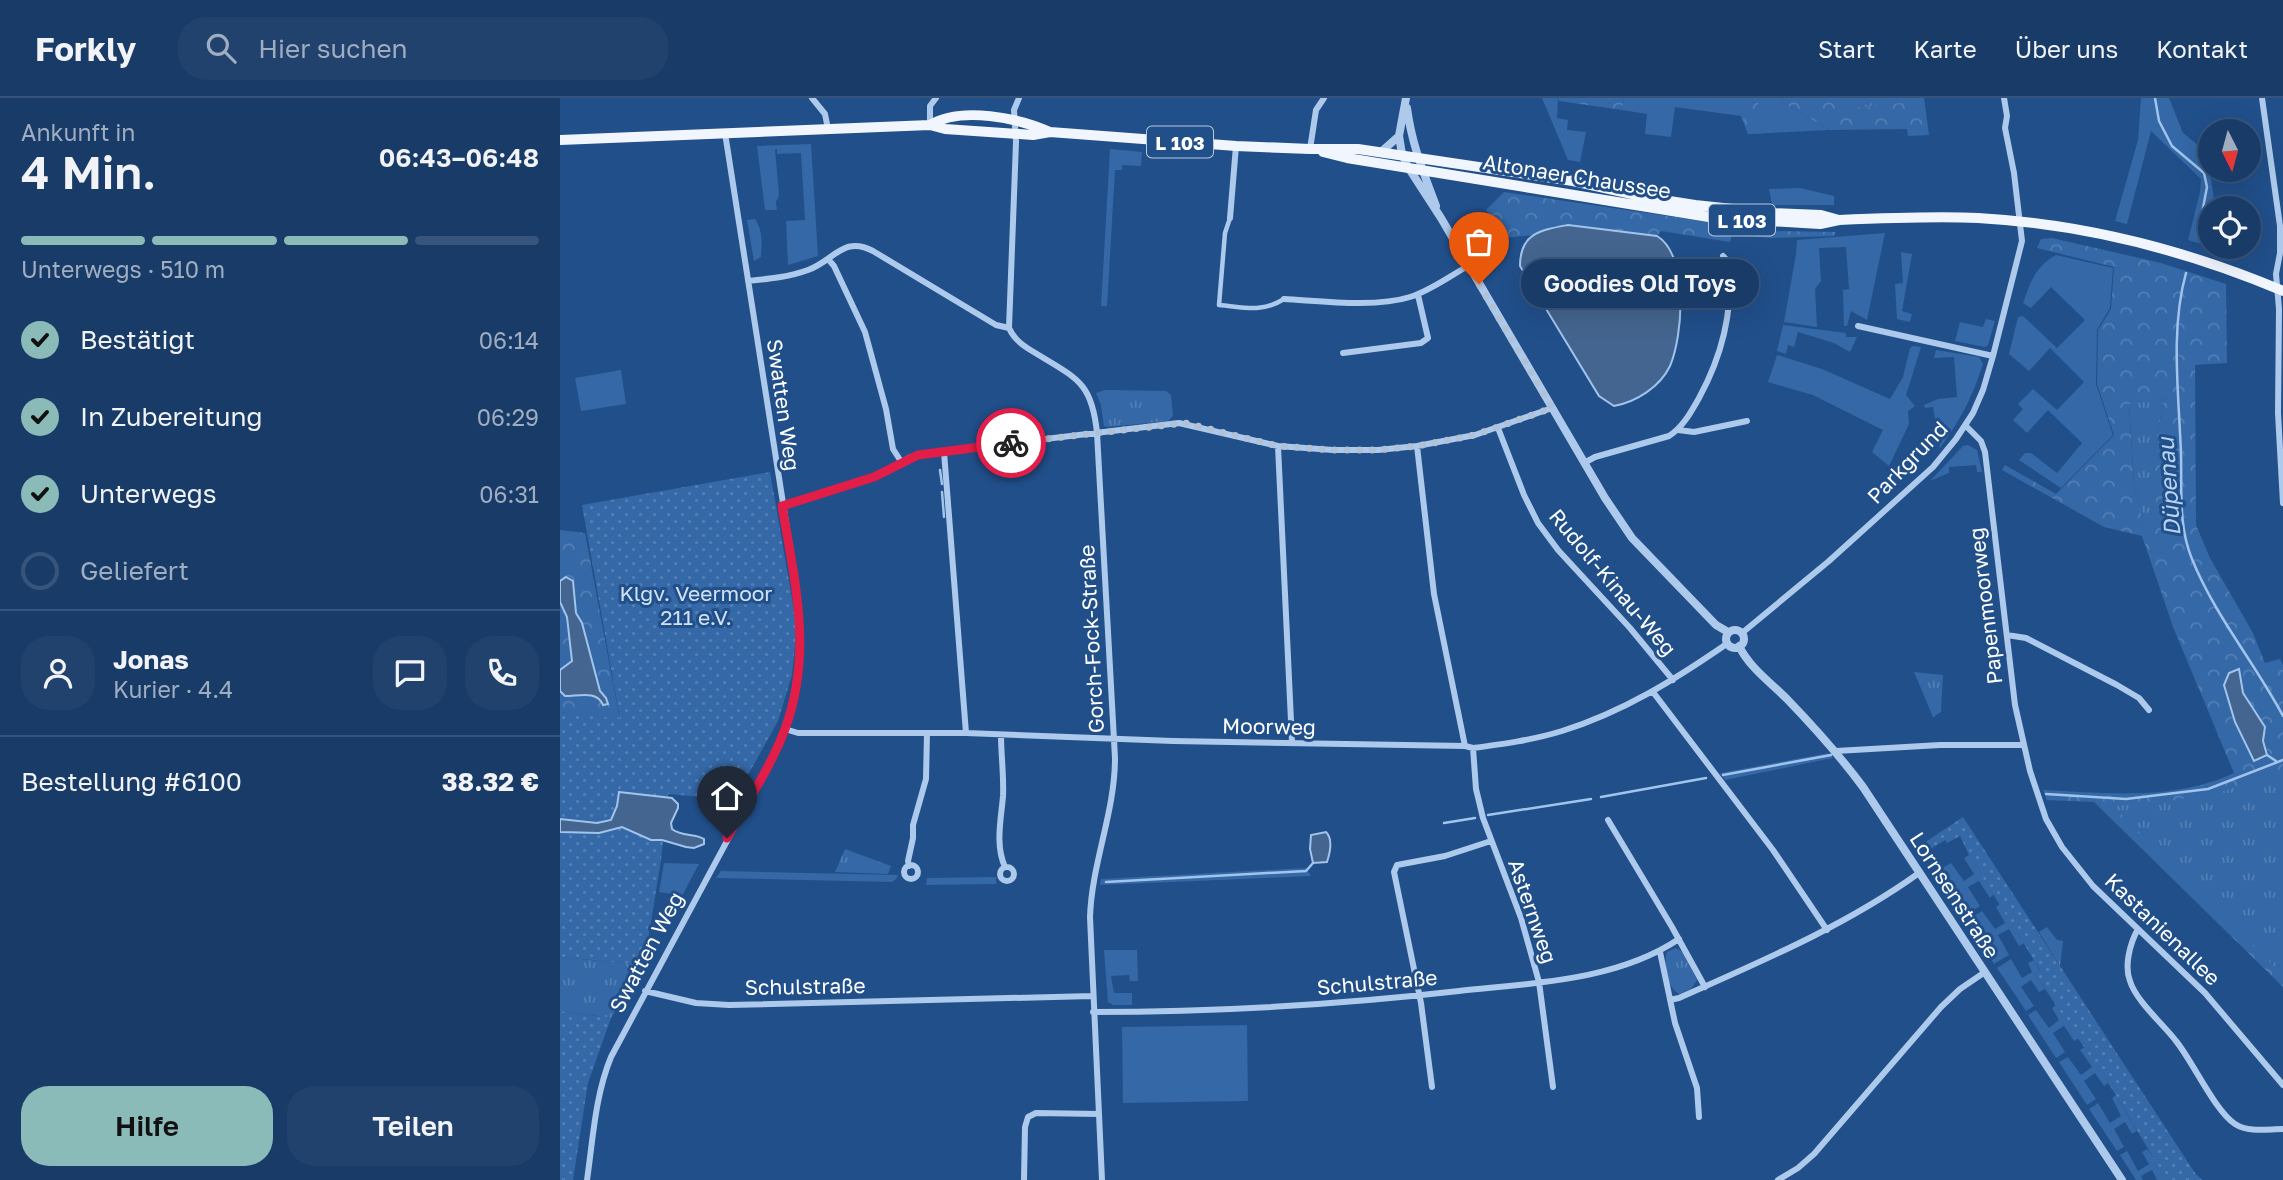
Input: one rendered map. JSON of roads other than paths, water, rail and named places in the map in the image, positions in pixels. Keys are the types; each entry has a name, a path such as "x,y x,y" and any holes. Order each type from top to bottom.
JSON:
{"main road":[{"name":"Altonaer Chaussee","path":"930,125 942,118 958,116 996,117 1034,125 1050,132"},
{"path":"560,140 930,125"},
{"name":"Altonaer Chaussee","path":"930,125 945,129 1033,135 1050,132 1236,146 1348,148 1416,156 1573,181 1671,202 1744,211 1821,215 1839,219 1961,218 2020,222 2098,233 2156,247 2280,290"},
{"name":"Altonaer Chaussee","path":"1310,149 1347,158 1715,218 1797,224 1820,224 1839,219"}],"street":[{"path":"812,98 824,114 828,129"},
{"path":"930,125 930,106 936,98"},
{"path":"748,281 798,273 811,269 849,246 864,246 996,325 1009,328 1015,133 1013,120 1019,98"},
{"path":"1310,149 1316,110 1324,98"},
{"name":"Parkgrund","path":"1742,633 1816,573 1920,479 1946,453 1966,426 1983,390 2022,241 2014,173 2005,128 2007,116 2004,98"},
{"path":"2262,98 2282,253 2276,274 2280,290 2278,402 2283,503"},
{"path":"1406,100 1399,136 1402,154 1408,167 1441,218 1584,463 1632,538 1716,625 1728,632 1737,630 1742,633 1744,640 1734,647 1728,643 1728,632"},
{"path":"1406,100 1416,156 1441,218"},
{"name":"Swatten Weg","path":"587,1180 598,1102 606,1069 785,729 797,686 801,621 725,133"},
{"path":"1381,152 1399,136"},
{"path":"1236,146 1219,305 1263,309 1270,308 1284,299 1380,302 1418,295 1468,266"},
{"path":"1408,167 1416,156"},
{"path":"1584,463 1595,457 1669,436 1678,430 1710,377 1727,328 1731,265 1723,256"},
{"path":"828,259 834,266 865,332 886,409 893,449 902,463"},
{"path":"1343,353 1421,343 1428,338 1418,295"},
{"path":"1858,326 1993,356"},
{"name":"Gorch-Fock-Straße","path":"1009,328 1020,344 1081,384 1093,404 1097,433 1114,739 1114,789 1096,859 1091,897 1092,996 1102,1180"},
{"path":"782,506 874,477 918,455 1180,423 1278,446 1352,451 1417,446 1498,428 1552,408"},
{"path":"1678,430 1694,432 1747,421"},
{"name":"Papenmoorweg","path":"1966,426 1981,441 1985,452 2015,705 2035,787"},
{"name":"Rudolf-Kinau-Weg","path":"1498,428 1538,523 1558,550 1630,628 1673,680"},
{"path":"1278,446 1292,742"},
{"path":"1417,446 1434,594 1465,746"},
{"path":"944,452 965,733"},
{"path":"2007,635 2026,638 2117,685 2139,698 2149,710"},
{"name":"Moorweg","path":"785,729 798,733 965,733 1473,748 1541,737 1600,717 1653,692 1728,643"},
{"name":"Lornsenstraße","path":"1739,646 1762,675 1836,751 1863,787 2122,1180"},
{"path":"1653,692 1773,850 1827,930"},
{"path":"909,866 913,825 926,779 927,733"},
{"path":"1001,735 1003,799 1000,811 1000,856 1005,867"},
{"path":"1836,751 1940,745 2023,745"},
{"name":"Asternweg","path":"1473,748 1479,805 1521,918 1539,982 1553,1087"},
{"name":"Kastanienallee","path":"2035,787 2046,819 2073,863 2093,886 2206,993 2283,1085"},
{"path":"1608,820 1705,987"},
{"path":"1432,1087 1419,996 1394,872 1397,865 1456,853 1491,841"},
{"path":"1670,1000 1705,987 1827,930 1870,906 1919,873"},
{"path":"2137,929 2128,970 2131,985 2139,998 2184,1051 2228,1119 2246,1129 2283,1129"},
{"name":"Schulstraße","path":"1093,1012 1262,1009 1419,996 1539,982 1624,965 1660,952 1679,939"},
{"path":"1660,952 1675,1023 1697,1088 1699,1117"},
{"path":"1779,1180 1814,1154 1950,997 1985,972"},
{"name":"Schulstraße","path":"645,991 696,1003 729,1005 1092,996"},
{"path":"1024,1180 1025,1127 1028,1117 1036,1113 1099,1114"}],"waterway":[{"name":"Düpenau","path":"2155,98 2159,121 2172,146 2204,173 2207,187 2205,196"},
{"name":"Düpenau","path":"2186,273 2177,340 2185,533 2201,580 2283,716"},
{"path":"940,470 942,484"},
{"path":"942,492 944,517"},
{"path":"1723,775 1831,755"},
{"path":"2267,755 2276,761"},
{"path":"2046,794 2126,799 2208,789 2283,760"},
{"path":"1601,797 1706,778"},
{"path":"1488,815 1591,799"},
{"path":"1444,823 1475,818"},
{"path":"1106,882 1306,871 1313,863"}],"place":[{"name":"Goodies Old Toys","path":"1479,284"}],"park label":[{"name":"Klgv. Veermoor 211 e.V.","path":"696,605"}]}
